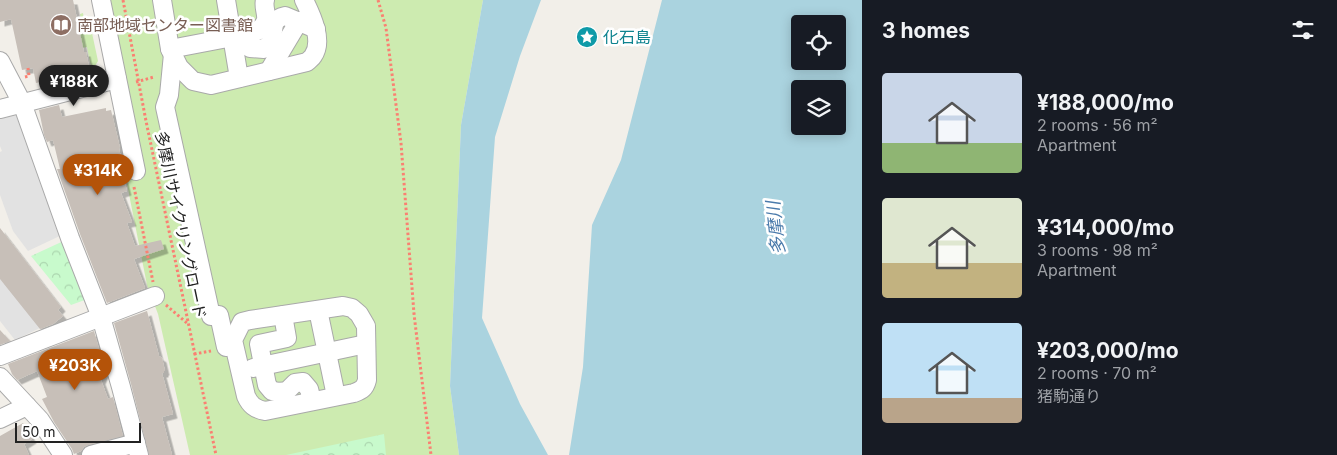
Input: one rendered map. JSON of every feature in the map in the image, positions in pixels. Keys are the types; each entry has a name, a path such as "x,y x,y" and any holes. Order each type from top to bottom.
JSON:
{"street":[{"path":"102,0 135,178"},
{"path":"114,0 122,59 116,75"},
{"path":"162,0 171,51 169,95 165,107 211,316 219,315 226,347 234,345"},
{"path":"226,0 239,78"},
{"path":"171,51 205,50 232,30 254,32 260,29 266,19 265,0"},
{"path":"171,51 179,67 193,81 211,85 307,62 314,56 317,47 316,29 304,10 294,0"},
{"path":"232,30 250,48 264,50 273,38 275,21 280,17 304,10"},
{"path":"269,71 294,41 304,10"},
{"path":"0,61 22,103 70,238 101,317 138,449 91,455"},
{"path":"0,109 116,75"},
{"path":"0,356 155,296"},
{"path":"343,306 352,308 359,314 366,326 368,380 366,386 361,390 265,411 257,409 249,403 246,396 234,345 233,340 242,322 343,306"},
{"path":"318,310 336,396"},
{"path":"283,315 287,338 259,344 266,386 272,391 280,392 287,391 294,383 303,382 310,388 312,401"},
{"path":"240,370 366,344"},
{"path":"0,376 40,420 63,455"},
{"path":"0,419 27,406"}],"path":[{"name":"多摩川サイクリングロード","path":"122,0 216,455"},
{"path":"378,0 386,28 399,134 414,314 431,455"},
{"path":"135,178 155,296 188,324"},
{"path":"194,354 212,350"}],"green space":[{"path":"105,0 483,0 461,125 450,386 459,455 190,455 158,314 147,285 127,184 138,169"},
{"path":"83,13 84,20 89,19 98,61 95,66 91,67 87,47 72,50 69,37 84,33 80,14"},
{"path":"70,238 93,297 71,305 31,256"},
{"path":"384,434 386,455 286,455"}],"shaded area":[{"path":"21,114 64,234 28,251 13,231 0,195 0,152 2,151 0,146 0,119"},
{"path":"0,274 42,327 15,340 0,321"}],"water":[{"path":"483,0 541,0 520,56 495,137 482,318 520,404 548,455 459,455 450,386 461,125"},
{"name":"多摩川","path":"662,0 862,0 862,455 569,455 583,367 592,225 621,160"}],"building":[{"path":"0,0 73,0 90,71 36,83 33,68 22,70 11,19 0,22"},
{"path":"59,105 62,117 106,108 106,111 111,110 127,191 121,193 132,222 127,223 135,246 161,240 164,249 134,259 145,288 107,303 57,169 60,169 53,140 47,142 44,135 39,110"},
{"path":"0,228 61,307 58,310 63,316 53,324 40,329 0,279"},
{"path":"147,311 159,356 162,358 165,371 162,373 173,414 162,417 172,455 149,455 114,323"},
{"path":"0,330 10,341 0,345"},
{"path":"94,331 105,370 101,380 108,399 113,397 123,436 88,445 74,454 42,399 47,397 37,371 17,380 8,364"},
{"path":"23,423 32,439 24,444 29,455 0,455 0,436"}],"place":[{"name":"南部地域センター図書館","path":"61,25"},
{"name":"化石島","path":"587,37"}]}
